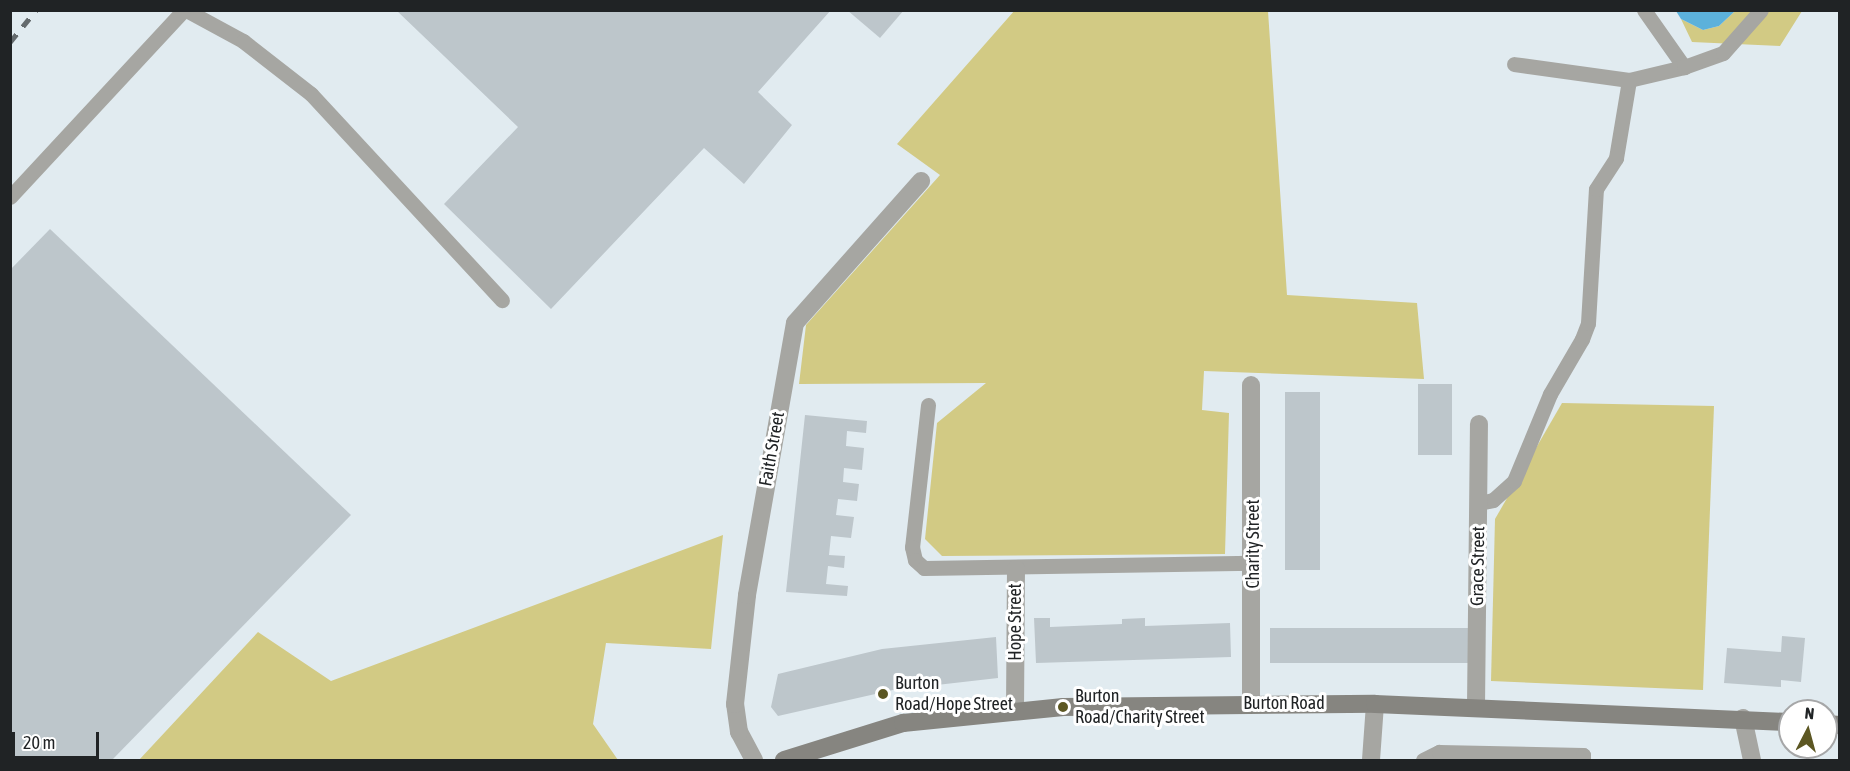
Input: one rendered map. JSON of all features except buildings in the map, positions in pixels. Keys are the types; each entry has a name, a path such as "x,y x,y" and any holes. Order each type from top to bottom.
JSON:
{"street":[{"name":"Faith Street","path":"754,760 739,732 735,704 747,595 795,323 921,181"},
{"name":"Charity Street","path":"1251,385 1253,563 1251,703"},
{"name":"Grace Street","path":"1476,707 1479,424"},
{"name":"Hope Street","path":"1015,711 1016,569"},
{"name":"Burton Road","path":"784,760 903,723 1015,711 1251,703 1375,704 1778,721"},
{"path":"1371,760 1375,704"},
{"path":"1743,718 1752,760"}],"lane":[{"path":"10,197 185,10 243,41 311,94 502,300"},
{"path":"1644,10 1684,67"},
{"path":"1514,64 1629,80 1684,67 1723,52 1761,10"},
{"path":"1479,502 1493,500 1514,481 1550,394 1582,339 1588,323 1596,189 1616,158 1629,80"},
{"path":"928,405 912,547 915,560 924,568 1016,569 1253,563"},
{"path":"1423,760 1439,752 1583,755 1583,760"}],"shaded area":[{"path":"1015,10 1268,11 1287,295 1417,303 1424,379 1204,371 1202,410 1229,413 1225,554 942,556 925,539 937,423 986,383 799,384 806,325 940,175 897,144"},
{"path":"1735,11 1802,11 1780,46 1692,42 1681,19 1703,30 1719,26"},
{"path":"1562,403 1714,406 1703,690 1491,681 1495,519"},
{"path":"723,535 711,649 606,643 593,724 618,760 139,760 258,632 331,681"}],"water":[{"path":"1676,11 1735,11 1719,26 1703,30 1681,19"}],"railway":[{"path":"10,42 36,10"}],"place":[{"name":"Burton Road/Hope Street","path":"883,694"},
{"name":"Burton Road/Charity Street","path":"1063,707"}]}
